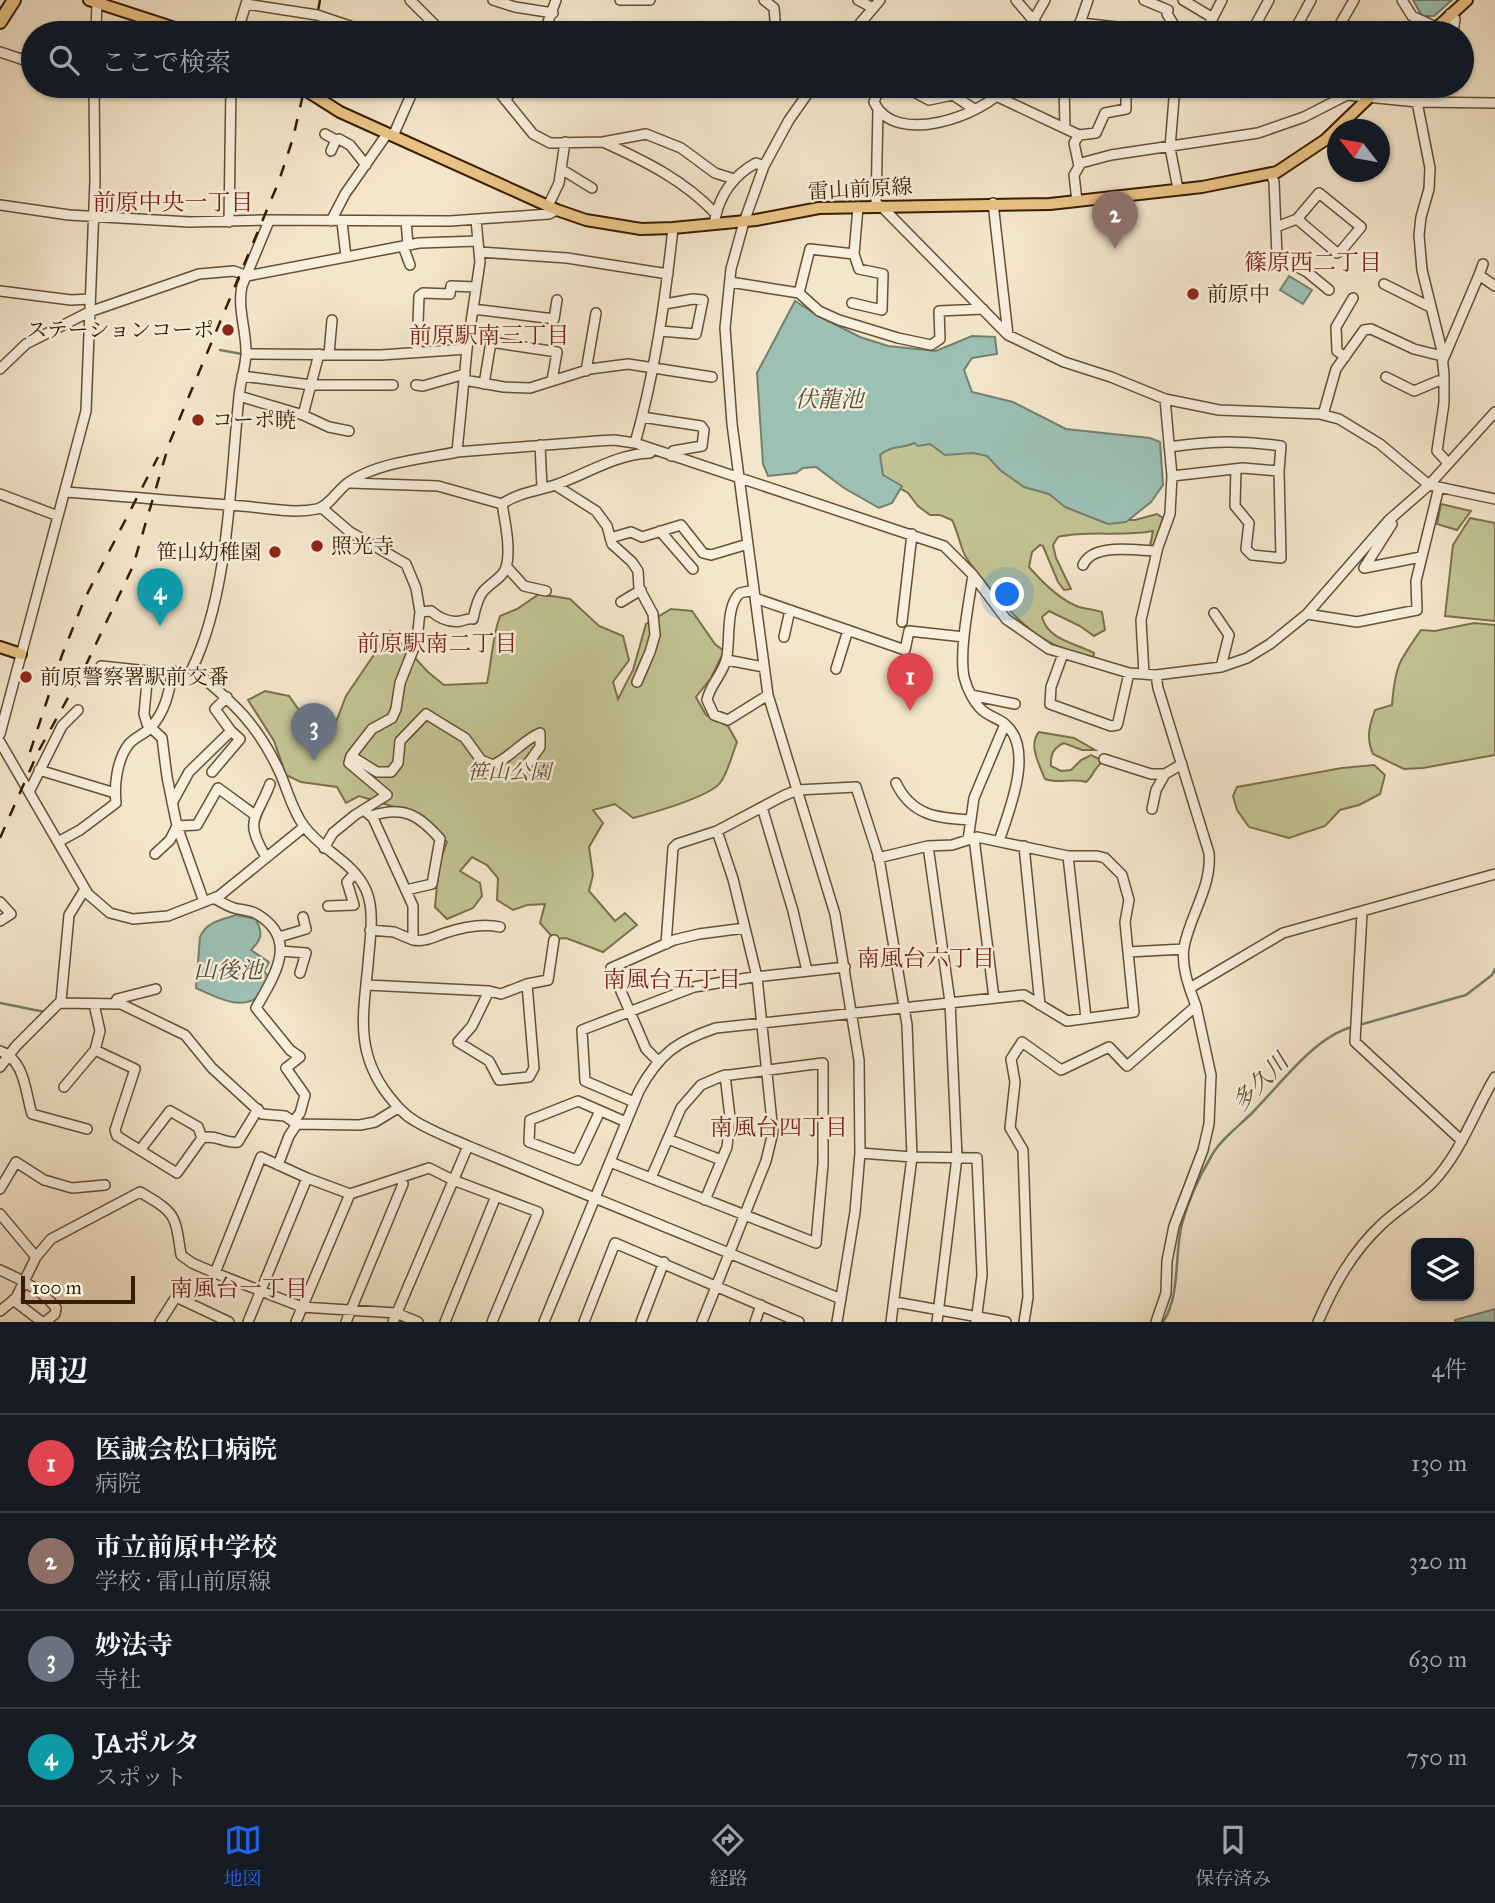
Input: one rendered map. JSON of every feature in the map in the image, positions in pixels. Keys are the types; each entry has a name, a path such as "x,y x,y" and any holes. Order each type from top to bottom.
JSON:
{"highway":[{"path":"0,22 14,0"}],"main road":[{"path":"1443,21 1467,0"},
{"path":"94,1 154,21"},
{"name":"雷山前原線","path":"318,98 340,112 552,208 586,220 641,229 673,228 715,219 744,222 819,208 1050,204 1202,187 1271,173 1301,157 1325,140 1368,98"},
{"path":"0,647 21,654"}],"street":[{"path":"410,0 429,21"},
{"path":"493,0 497,3 526,4 553,13"},
{"path":"549,21 556,0"},
{"path":"620,0 650,0"},
{"path":"764,0 774,8 775,21"},
{"path":"858,0 873,8"},
{"path":"862,21 880,0"},
{"path":"1016,0 1034,21 1045,0"},
{"path":"1081,21 1088,0"},
{"path":"1144,0 1168,10 1167,14 1171,21"},
{"path":"1183,0 1213,18"},
{"path":"1211,21 1222,0"},
{"path":"1258,21 1269,0"},
{"path":"1300,21 1311,0"},
{"path":"1342,21 1354,0"},
{"path":"1402,0 1412,16 1420,21"},
{"path":"94,1 95,21"},
{"path":"240,21 245,1 335,21"},
{"path":"1450,14 1455,21"},
{"path":"0,52 21,59"},
{"path":"0,734 86,411 94,98"},
{"path":"229,222 231,98"},
{"path":"331,221 345,194 390,135 409,98"},
{"path":"805,98 764,166 744,222 731,269 725,328 732,424 768,695 835,914 859,1060 860,1153 855,1212 836,1322"},
{"path":"876,98 874,102 878,110 879,206 1008,335 1064,362 1165,399 1219,410 1323,415 1339,419 1370,437 1429,485 1495,499"},
{"path":"958,98 974,109"},
{"path":"878,110 893,120 912,125 933,125 996,98"},
{"path":"1000,98 1079,135 1096,133 1105,113 1126,109 1126,98"},
{"path":"1064,98 1065,128"},
{"path":"1173,98 1170,148 1178,189"},
{"path":"1079,166 1111,155 1258,133 1304,117 1341,98"},
{"path":"1386,98 1417,102 1495,103"},
{"path":"1418,98 1417,102 1430,168 1429,189 1419,235 1444,382 1437,452 1448,463"},
{"path":"505,100 541,140 603,142 646,134 681,148 715,173 734,179"},
{"path":"325,134 350,145 366,165"},
{"path":"1077,201 1074,175 1079,166 1074,143 1079,135"},
{"path":"331,151 336,140"},
{"path":"0,205 93,216 229,222 476,220 550,214 559,183 565,142"},
{"path":"603,142 665,173 698,196 715,219 734,179 756,163 764,166"},
{"path":"561,169 592,188"},
{"path":"1271,173 1274,182 1278,256 1307,272 1329,290"},
{"path":"1276,227 1297,219 1319,193 1361,227 1337,253 1297,219"},
{"path":"993,203 1008,335"},
{"path":"852,303 883,310 883,274 859,269 854,254 858,206"},
{"path":"457,452 479,252 476,220"},
{"path":"269,221 239,298 246,354 228,505 213,607 205,642 192,669 250,720 279,772 295,814 324,848 346,862 366,890 370,906 370,930 363,1027 367,1057 377,1080 398,1108 414,1120 468,1146 841,1299"},
{"path":"406,221 405,245 410,265"},
{"path":"342,222 346,257"},
{"path":"635,443 660,331 673,228"},
{"path":"0,369 26,344 89,312 199,274 234,271 247,276 405,245 478,241"},
{"path":"799,293 810,250 854,254"},
{"path":"479,252 567,258 668,274"},
{"path":"1442,359 1483,264"},
{"path":"1479,275 1495,286"},
{"path":"730,282 799,293 820,311 839,320 931,345 940,339 939,311 983,309"},
{"path":"417,352 419,296 423,293 450,293 451,286 476,287"},
{"path":"1386,288 1431,310"},
{"path":"0,291 71,300 90,299"},
{"path":"1345,357 1337,351 1336,327 1353,298"},
{"path":"473,309 554,320 557,300"},
{"path":"660,331 696,334 703,300 664,304"},
{"path":"586,371 596,313"},
{"path":"303,415 311,385 324,354 332,320"},
{"path":"1323,415 1336,369 1364,330 1371,329 1442,359"},
{"path":"484,384 491,342 556,352 552,381"},
{"path":"246,354 381,355 467,349"},
{"path":"416,384 423,386 465,377 484,384 530,388 586,371 628,364 712,377"},
{"path":"242,376 311,385 393,385"},
{"path":"1386,377 1414,391 1438,381 1444,382"},
{"path":"239,396 303,415 329,427 349,431"},
{"path":"1144,674 1141,620 1157,551 1170,514 1172,476 1165,399"},
{"path":"65,492 130,495 304,511 322,508 348,482 379,469 457,452 614,440 635,443 944,546 973,575 1015,628 1049,649 1129,673 1156,675 1221,667 1247,659 1270,644 1307,614 1389,520 1429,485 1495,412"},
{"path":"642,417 701,426 704,430 702,446 673,452 671,456"},
{"path":"1169,447 1215,441 1249,441 1281,446 1281,558 1252,555 1246,549 1249,523 1235,506 1236,469"},
{"path":"540,445 542,488"},
{"path":"348,482 438,486 502,504 622,457 650,453 652,449"},
{"path":"1172,476 1236,469 1279,471"},
{"path":"555,485 596,511 607,526 612,544 638,571 641,590 653,614 655,635 636,682"},
{"path":"1307,614 1357,622 1417,610 1416,581 1439,487"},
{"path":"0,494 58,516"},
{"path":"420,612 431,611 441,619 473,619 477,601 498,579 506,566 508,556 502,504"},
{"path":"322,508 350,531 406,564 416,588 420,612 416,640 400,683 392,718 372,729 351,756 349,763 387,795 368,813 333,833 324,848"},
{"path":"1389,520 1392,524 1364,568 1422,557"},
{"path":"610,538 631,532 642,537 681,525 703,553 711,555 748,544"},
{"path":"660,531 693,569"},
{"path":"902,622 912,534"},
{"path":"1083,565 1092,554 1105,550 1157,551"},
{"path":"506,566 524,586 546,591"},
{"path":"973,575 964,637 964,676 971,695 982,711 1005,724 1014,736 1020,760 1014,796 999,841"},
{"path":"621,602 641,590"},
{"path":"768,695 728,720 714,715 708,707 707,697 727,660 733,602 740,593 755,594 790,610 905,650 909,631 964,637"},
{"path":"784,636 790,610"},
{"path":"1214,613 1229,635 1221,667"},
{"path":"836,668 848,630"},
{"path":"1063,654 1051,687 1051,704 1111,726 1118,722 1129,673"},
{"path":"727,660 764,667"},
{"path":"101,666 148,671 144,713 147,724 162,738 177,827 204,902"},
{"path":"58,842 80,830 116,803 120,762 129,744 151,727 164,708 173,671"},
{"path":"1156,675 1209,853 1206,884 1184,949 1184,964 1211,1075 1209,1124 1203,1150 1174,1226 1167,1261 1166,1293 1156,1322"},
{"path":"971,695 1015,704"},
{"path":"212,772 240,739 215,709 227,697"},
{"path":"29,792 62,726 78,710"},
{"path":"351,756 377,772 391,772 398,762 400,741 426,714 465,738 481,760 492,765 511,755 540,733 540,747 524,769"},
{"path":"994,998 971,839 971,820 974,798 1005,724"},
{"path":"172,803 189,772 231,731"},
{"path":"0,742 85,889 110,914 133,919 168,916 214,898 304,827"},
{"path":"1104,759 1143,772 1165,774"},
{"path":"1152,809 1156,790 1165,774 1182,764"},
{"path":"39,770 115,793"},
{"path":"896,783 904,798 928,814 971,820"},
{"path":"266,857 254,837 255,815 270,784"},
{"path":"666,944 673,848 677,844 718,831 797,790 856,787 879,858 908,1025 912,1157 891,1322"},
{"path":"177,827 197,825 218,788 255,815"},
{"path":"762,807 793,911 807,971"},
{"path":"368,813 390,810 412,815 425,823 440,839 432,884 406,890"},
{"path":"368,813 414,906 413,940"},
{"path":"155,854 170,840 177,827"},
{"path":"702,1322 766,1161 773,1132 757,977 718,831"},
{"path":"544,1322 634,1102 651,1068 664,1053 716,1028 1024,995 1067,1021 1134,1012 1125,922 1129,900 1122,875 1105,858 1068,856 999,841 971,839 953,845 928,846 879,858"},
{"path":"928,846 950,1002 957,1157 937,1322"},
{"path":"1024,846 1040,1005"},
{"path":"1068,856 1086,1018"},
{"path":"328,906 354,905 347,882 355,873"},
{"path":"1190,988 1283,933 1495,874"},
{"path":"0,1067 4,1053 60,1003 69,915 85,889"},
{"path":"214,898 231,908 254,912 276,930 279,937 281,951 275,972 256,1008 290,1050 300,1057 286,1068 305,1095 278,1165"},
{"path":"0,902 11,914 0,921"},
{"path":"1362,913 1355,1042 1462,1141"},
{"path":"279,937 306,929 303,917"},
{"path":"370,930 394,932 413,940 424,941 446,932 487,924 500,927"},
{"path":"658,1061 646,1049 611,968 666,944 699,934 745,928"},
{"path":"367,985 501,994 527,984 548,980 554,940"},
{"path":"1128,952 1184,949"},
{"path":"281,951 306,953 300,973"},
{"path":"634,1102 584,1081 582,1030 694,987 845,967"},
{"path":"489,992 472,1026 458,1042 489,1061 499,1080 529,1077 534,1068 527,984"},
{"path":"115,1004 117,999 139,991 156,989"},
{"path":"60,1003 121,1004 185,1035 212,1068 262,1114 285,1116 295,1123 360,1125 375,1122 398,1108"},
{"path":"64,1087 95,1050 100,1031 94,1004"},
{"path":"1024,1322 1028,1297 1023,1150 1010,1128 1015,1082 1011,1059 1022,1042 1061,1070 1109,1048 1127,1066 1196,1006"},
{"path":"95,1050 135,1069 114,1130 117,1136 177,1173 202,1138 208,1136 232,1143 239,1142 258,1109"},
{"path":"4,1053 18,1062 32,1114 87,1129"},
{"path":"610,1162 816,1243 823,1164 823,1063 725,1075 702,1085 681,1108 651,1178"},
{"path":"705,1200 727,1147 730,1117 725,1075"},
{"path":"1318,1322 1333,1288 1353,1255 1382,1224 1432,1182 1462,1141 1495,1077"},
{"path":"600,1111 577,1160 529,1142 530,1120 578,1101 626,1122"},
{"path":"140,1150 170,1111 198,1127 202,1138"},
{"path":"668,1139 721,1160"},
{"path":"395,1318 468,1146"},
{"path":"860,1153 977,1158 982,1275 976,1320"},
{"path":"215,1273 261,1157 349,1194 429,1168 453,1180 538,1212 492,1322"},
{"path":"0,1189 16,1163 44,1180 72,1188 105,1185"},
{"path":"346,1322 403,1184 401,1177"},
{"path":"248,1322 307,1178"},
{"path":"0,1311 13,1300 36,1256 51,1239 141,1192 168,1208 177,1225 181,1255 192,1263 302,1307 351,1309 418,1322"},
{"path":"296,1322 349,1194"},
{"path":"445,1322 496,1196"},
{"path":"0,1214 36,1256"},
{"path":"584,1322 615,1243 799,1322"},
{"path":"641,1322 664,1262"},
{"path":"0,1270 24,1281 50,1299 56,1308 55,1314 44,1322 13,1300"},
{"path":"160,1322 176,1297 229,1322"},
{"path":"895,1302 976,1320 1006,1322"},
{"path":"755,1322 761,1305"}],"green space":[{"path":"918,440 987,452 1113,520 1135,520 1157,514 1163,518 1154,546 1150,546 1153,531 1058,537 1053,545 1056,558 1071,589 1064,590 1058,582 1043,546 1040,545 1032,552 1029,567 1052,590 1079,607 1102,612 1105,630 1094,636 1049,611 1042,617 1045,625 1056,636 1094,653 1093,658 1045,640 1019,620 970,563 952,520 940,515 930,515 918,506 908,493 882,478 878,454 885,446"},
{"path":"1441,504 1471,511 1457,530 1437,524"},
{"path":"1470,518 1495,523 1495,621 1445,616 1453,545"},
{"name":"笹山公園","path":"539,594 570,599 599,626 623,636 629,660 613,682 618,699 633,670 646,624 671,609 692,611 715,644 724,651 711,678 696,697 706,715 728,726 737,742 720,783 693,799 633,818 615,804 593,810 603,823 589,847 593,875 589,891 615,921 625,913 637,925 603,952 566,938 554,939 540,923 545,904 527,905 513,910 497,900 498,878 487,865 472,857 460,871 480,883 482,896 473,908 447,919 435,907 439,864 447,842 424,816 359,796 346,803 337,787 301,782 286,775 274,741 248,700 265,691 289,696 299,710 316,718 331,735 346,696 390,631 428,672 444,685 487,683 500,616 517,609"},
{"path":"1474,623 1495,625 1495,755 1404,769 1373,754 1369,732 1375,710 1392,705 1399,664 1421,630 1435,631"},
{"path":"1039,732 1074,738 1095,750 1082,750 1064,743 1053,752 1051,766 1061,771 1071,770 1091,755 1099,759 1100,764 1086,782 1045,779 1034,749"},
{"path":"1374,765 1385,775 1380,794 1359,805 1340,810 1325,826 1289,838 1249,827 1237,810 1233,796 1237,787 1342,768"}],"water":[{"path":"1413,0 1452,0 1434,16 1422,16"},
{"path":"1289,276 1312,290 1303,304 1280,290"},
{"name":"伏龍池","path":"795,301 860,337 888,346 936,351 972,336 995,337 997,354 972,358 964,370 972,392 1013,402 1066,429 1150,438 1160,442 1163,485 1151,502 1126,522 1108,524 1065,507 1049,494 1024,487 1000,470 987,456 973,453 945,455 930,444 918,446 914,443 880,455 883,475 902,486 892,503 879,508 844,488 816,467 803,468 796,473 768,476 763,464 757,373"},
{"name":"山後池","path":"236,915 256,919 260,936 251,950 269,962 264,971 270,979 262,992 257,998 242,1003 226,1000 196,988 200,937 206,928 215,922"},
{"path":"1495,1309 1495,1322 1455,1322 1455,1320"}],"waterway":[{"path":"220,350 242,354"},
{"name":"多久川","path":"1359,1025 1466,995 1492,975 1495,969"},
{"path":"0,1003 45,1012"},
{"name":"多久川","path":"1163,1322 1169,1311 1175,1287 1185,1215 1212,1155 1225,1138 1311,1051 1338,1032 1352,1027"}],"railway":[{"path":"316,21 320,0"},
{"path":"0,838 38,752 85,667 133,566 169,444 279,181 302,98"},
{"path":"30,752 62,655 85,598 158,457"}],"place":[{"name":"市立前原中学校","path":"1115,249"},
{"name":"前原中","path":"1193,294"},
{"name":"ステーションコーポ","path":"228,330"},
{"name":"コーポ暁","path":"198,420"},
{"name":"照光寺","path":"317,546"},
{"name":"笹山幼稚園","path":"275,552"},
{"name":"JAポルタ","path":"160,626"},
{"name":"前原警察署駅前交番","path":"26,677"},
{"name":"医誠会松口病院","path":"910,711"},
{"name":"妙法寺","path":"314,761"}],"district":[{"name":"前原中央一丁目","path":"173,202"},
{"name":"篠原西二丁目","path":"1313,262"},
{"name":"前原駅南三丁目","path":"489,335"},
{"name":"前原駅南二丁目","path":"437,643"},
{"name":"南風台六丁目","path":"926,958"},
{"name":"南風台五丁目","path":"672,979"},
{"name":"南風台四丁目","path":"779,1127"},
{"name":"南風台一丁目","path":"239,1288"}]}
